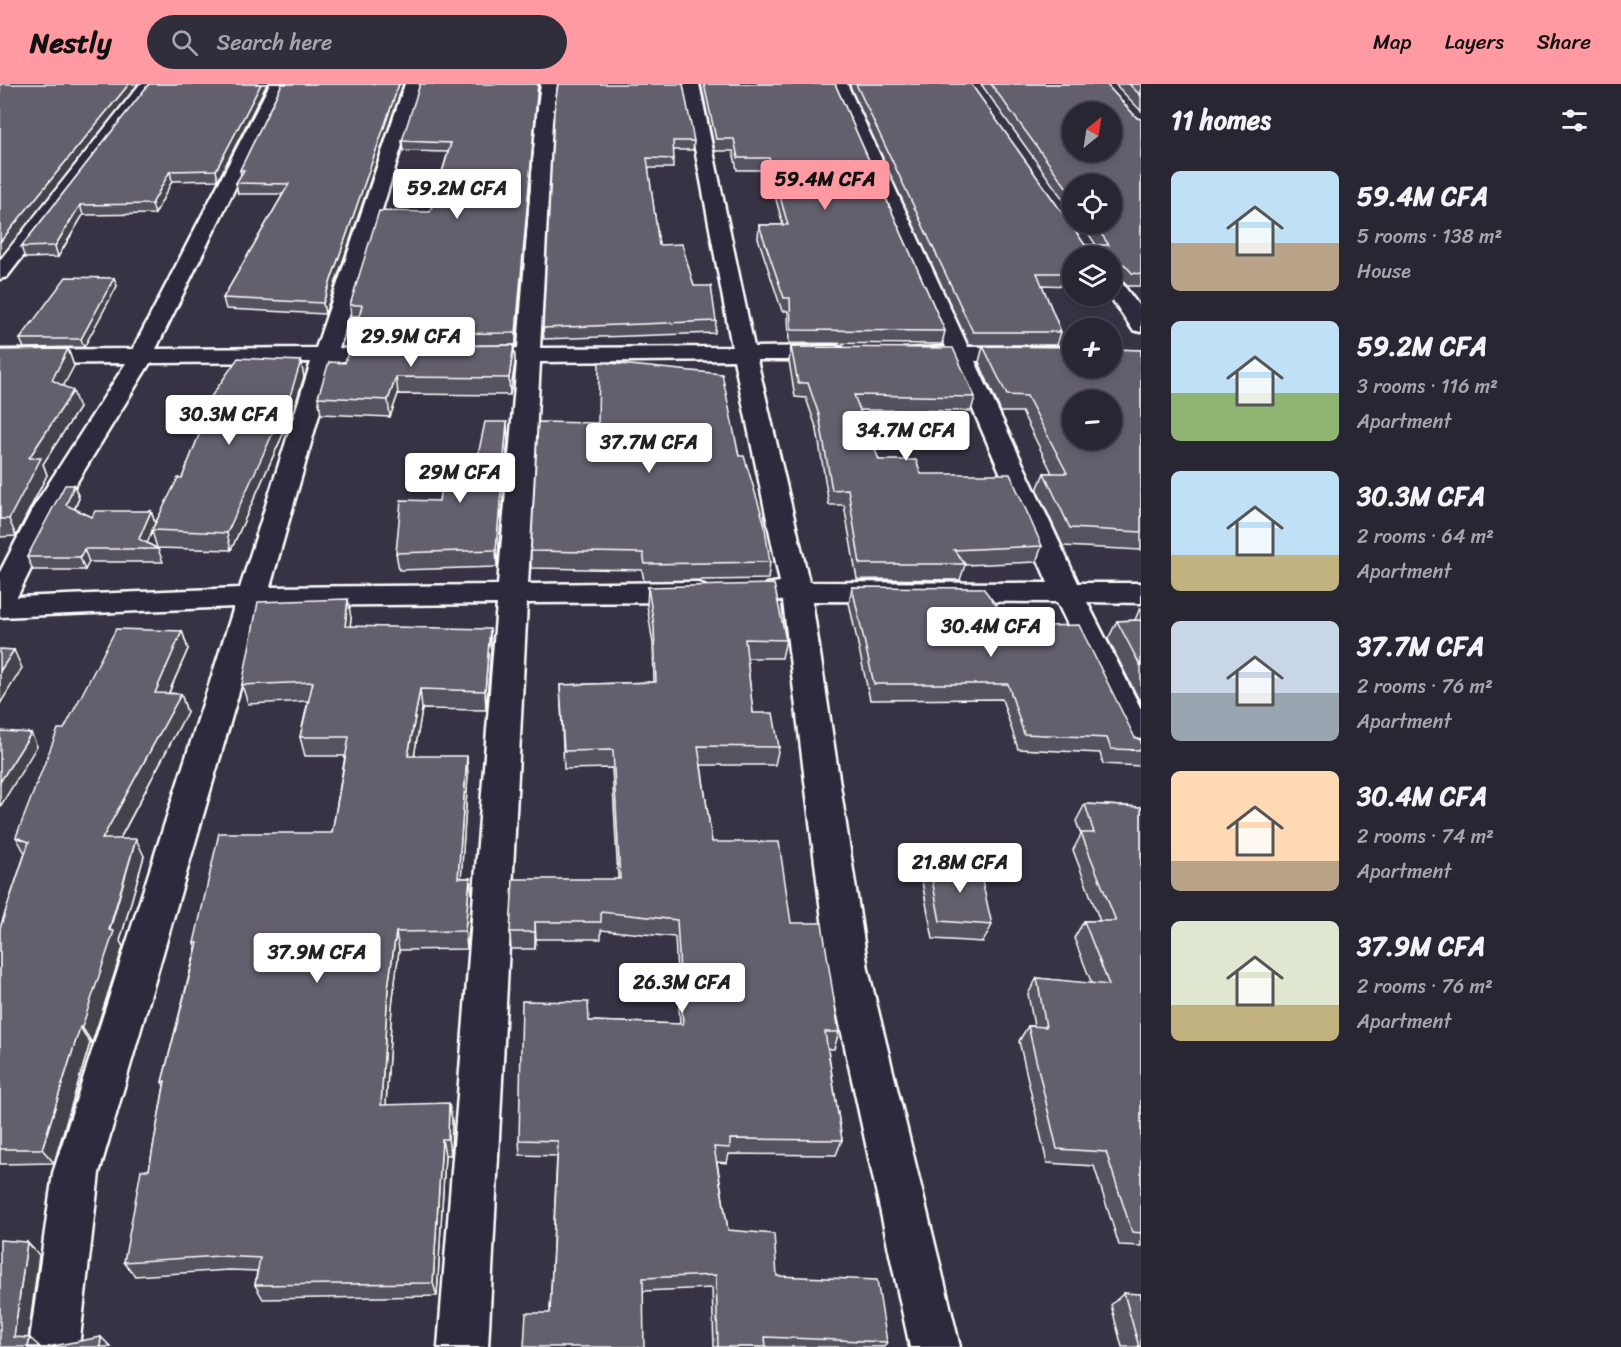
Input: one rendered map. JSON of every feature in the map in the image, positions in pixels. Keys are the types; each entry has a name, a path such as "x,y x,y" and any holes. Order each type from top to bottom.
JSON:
{"street":[{"path":"0,273 148,84"},
{"path":"0,601 47,508 141,356 278,84"},
{"path":"54,1347 76,1173 252,597 293,454 413,84"},
{"path":"463,1347 481,1030 511,596 531,355 544,121 549,84"},
{"path":"691,84 744,352 796,590 848,969 935,1347"},
{"path":"839,84 1068,594 1141,743"},
{"path":"1122,297 1141,325"},
{"path":"489,355 858,353"},
{"path":"893,354 1062,354"},
{"path":"0,357 374,355"},
{"path":"0,608 252,597 511,596 796,590 1141,593"}],"building":[{"path":"0,84 129,84 0,242"},
{"path":"149,84 261,84 216,170 170,171 152,204 80,205 55,246 21,247"},
{"path":"282,84 399,84 323,303 223,298 289,184 236,183 244,170 240,170"},
{"path":"420,84 538,84 516,333 355,334 362,305 350,305 379,211 430,212 451,143 402,141"},
{"path":"558,84 683,84 694,141 673,141 674,159 647,158 659,245 682,244 694,286 711,286 716,321 543,328 554,112"},
{"path":"704,84 835,84 945,331 791,330 790,298 784,298 759,225 788,225 769,158 738,158 734,139 716,139"},
{"path":"856,84 971,84 1062,213 1062,234 1077,234 1085,245 1109,245 1101,234 1122,234 1122,174 1062,174 1062,181 991,84 1106,84 1137,118 1141,119 1141,274 1132,273 1122,264 1122,246 1062,246 1062,273 1037,273 1061,332 973,332"},
{"path":"1129,84 1141,84 1141,96"},
{"path":"66,277 114,278 81,339 20,339"},
{"path":"514,345 509,378 396,377 388,400 318,397 329,362 345,363 349,347"},
{"path":"983,346 1062,347 1062,378 1122,378 1122,349 1141,350 1141,532 1070,528 1044,473 1067,473 1027,396 1007,395"},
{"path":"791,347 953,348 975,397 854,395 879,460 916,460 921,474 1010,474 1042,546 954,550 965,564 860,564 848,489 832,490 819,415 808,383 798,383"},
{"path":"68,349 52,380 73,391 29,458 41,458 9,519 0,519 0,350"},
{"path":"238,358 301,361 290,396 227,533 152,530 178,478 182,478 208,412 201,411"},
{"path":"599,362 722,374 739,456 744,456 764,522 770,562 645,564 643,553 531,551 538,422 598,423"},
{"path":"485,422 507,422 496,550 396,553 401,500 439,501 445,460 477,460"},
{"path":"65,485 74,485 66,505 92,517 95,511 151,511 139,539 158,549 84,549 80,557 27,557"},
{"path":"774,584 786,640 745,639 753,713 773,713 779,747 698,746 712,842 779,842 791,923 822,923 839,1032 825,1032 842,1140 730,1139 730,1148 714,1147 728,1230 774,1234 777,1276 877,1280 887,1342 765,1337 766,1347 718,1347 716,1275 643,1278 644,1347 524,1347 526,1313 550,1313 558,1141 519,1140 522,1001 588,1002 589,1021 683,1024 677,920 601,912 601,922 535,922 535,932 510,932 513,879 620,879 613,750 564,751 560,685 656,682 654,626 648,587"},
{"path":"852,587 983,588 1013,627 1079,625 1135,738 1141,740 1141,750 1111,749 1107,738 1024,734 1008,684 874,684"},
{"path":"348,599 345,626 490,629 485,691 420,689 408,756 467,756 458,878 470,878 465,931 396,932 388,988 381,1105 449,1103 448,1139 442,1139 433,1283 255,1285 260,1258 220,1256 124,1262 141,1170 149,1170 165,1081 162,1082 198,943 194,943 219,833 332,833 349,737 300,737 313,682 242,685 258,602"},
{"path":"1141,620 1141,667 1117,621"},
{"path":"116,629 182,631 155,693 181,694 102,839 136,839 109,930 114,931 82,1027 80,1027 42,1149 0,1149 0,928 29,842 16,837 58,729 64,729"},
{"path":"0,649 14,650 0,671"},
{"path":"0,731 31,733 0,782"},
{"path":"1085,804 1141,807 1141,1233 1132,1232 1106,1152 1057,1149 1028,1026 1046,1027 1037,978 1109,985 1084,921 1116,921 1081,833 1094,833"},
{"path":"929,864 979,867 992,925 940,921"},
{"path":"0,1240 27,1242 14,1337 30,1338 28,1347 0,1347"},
{"path":"1124,1293 1141,1294 1141,1347 1139,1347"},
{"path":"101,1337 100,1347 48,1347"}]}
